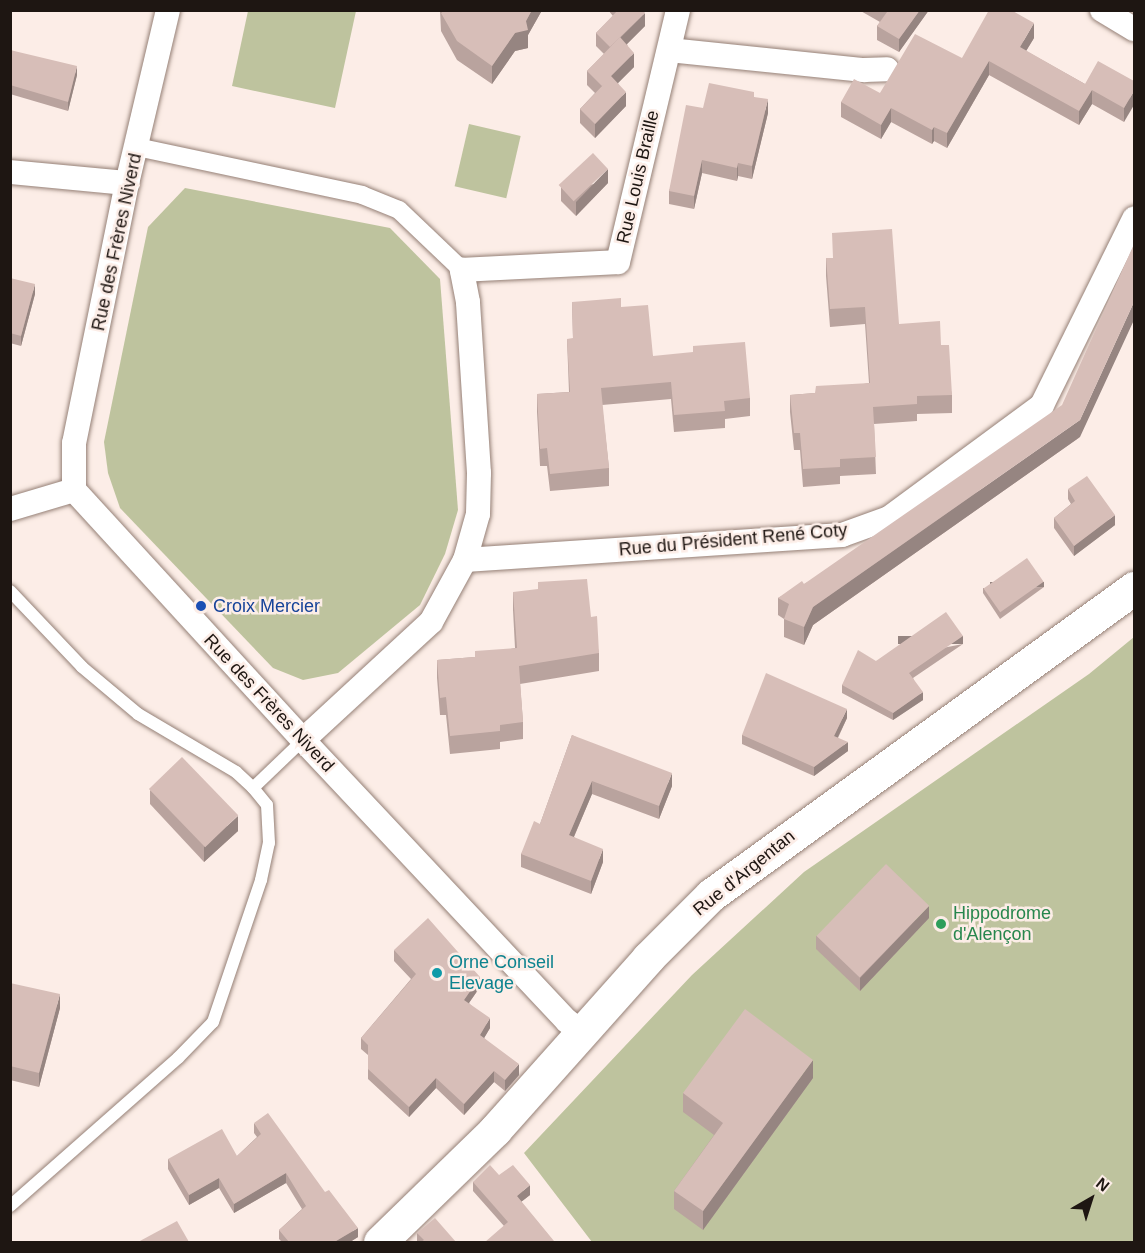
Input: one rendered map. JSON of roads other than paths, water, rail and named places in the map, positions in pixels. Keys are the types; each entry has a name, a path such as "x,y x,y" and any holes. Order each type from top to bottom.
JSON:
{"main road":[{"name":"Rue d'Argentan","path":"380,1242 495,1130 581,1031 711,895 1134,588"}],"street":[{"name":"Rue des Frères Niverd","path":"168,10 127,183 74,443 74,490 303,740 567,1021 581,1031"},
{"name":"Rue Louis Braille","path":"462,270 618,262 678,10"},
{"path":"1102,10 1134,29"},
{"path":"669,50 864,70 887,69"},
{"path":"137,147 362,195 399,210 462,270 468,303 479,473 477,514 465,560 431,622 303,740"},
{"path":"10,172 127,183"},
{"name":"Rue du Président René Coty","path":"465,560 842,535 889,518 1042,405 1134,219"},
{"path":"10,509 74,490"}],"lane":[{"path":"10,591 82,667 138,714 236,772 253,788 267,805 269,843 261,880 213,1022 178,1058 10,1206"},
{"path":"253,788 303,740"}],"place":[{"name":"Croix Mercier","path":"201,606"},
{"name":"Hippodrome d'Alençon","path":"941,924"},
{"name":"Orne Conseil Elevage","path":"437,973"}]}
